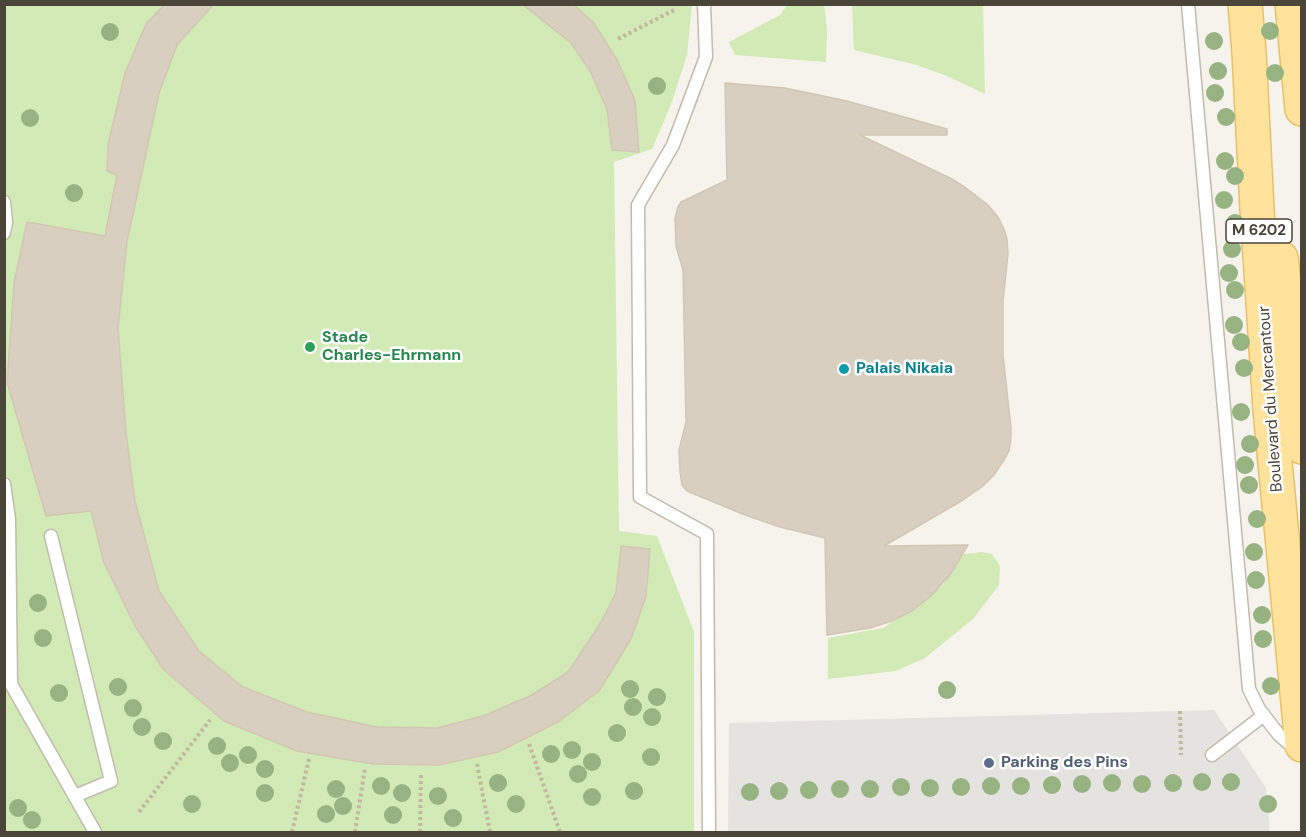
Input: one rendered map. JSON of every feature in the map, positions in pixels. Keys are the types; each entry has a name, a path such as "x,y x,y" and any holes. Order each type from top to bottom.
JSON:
{"main road":[{"name":"Boulevard du Mercantour","path":"1245,4 1290,331 1302,447"},
{"path":"1292,4 1302,109"},
{"name":"Boulevard du Mercantour","path":"1250,52 1270,410 1302,745"}],"lane":[{"path":"704,4 706,57 673,145 638,205 640,497 706,534 709,832"},
{"path":"1188,4 1249,689 1279,735 1302,754"},
{"path":"4,202 6,222 4,233"},
{"path":"4,484 9,519 11,684 95,832"},
{"path":"51,536 111,781 75,796"},
{"path":"1212,755 1264,715"}],"path":[{"path":"618,39 676,9"},
{"path":"1180,711 1181,755"},
{"path":"139,812 210,720"},
{"path":"529,744 560,832"},
{"path":"292,832 309,759"},
{"path":"477,764 490,832"},
{"path":"356,832 365,768"},
{"path":"420,832 421,772"}],"green space":[{"name":"Stade Charles-Ehrmann","path":"5,5 692,5 687,55 672,102 652,149 614,162 619,531 657,536 694,632 694,832 5,832"},
{"path":"787,5 823,5 827,32 826,62 735,55 729,42 780,15"},
{"path":"852,5 983,5 985,94 917,65 854,50"},
{"path":"982,552 992,554 1000,566 999,585 973,619 925,658 896,671 828,679 828,638 883,628 913,609 943,585 963,554"}],"shaded area":[{"name":"Parking des Pins","path":"1214,710 1266,788 1270,832 728,832 729,723"}],"building":[{"path":"165,4 214,4 177,45 159,93 127,242 118,328 126,433 135,501 159,591 199,651 243,687 307,712 377,727 437,728 483,716 530,696 568,672 600,624 616,593 621,546 650,549 646,596 631,639 599,691 558,722 498,752 439,765 373,764 297,751 224,721 164,670 135,626 104,563 91,511 46,516 7,382 14,283 27,222 105,236 117,175 107,171 108,145 125,73 146,24"},
{"path":"522,4 573,4 593,22 616,58 635,100 639,152 612,150 607,109 590,71 571,43"},
{"name":"Palais Nikaia","path":"725,83 785,88 847,101 947,129 947,135 860,135 966,188 988,205 998,217 1007,239 1008,254 1003,301 1003,355 1011,428 1009,451 994,475 983,486 884,546 968,545 950,575 931,596 913,610 892,621 870,628 827,635 825,538 780,527 745,515 687,491 682,485 679,450 686,422 683,270 676,246 675,218 681,202 727,180"}],"place":[{"name":"Stade Charles-Ehrmann","path":"310,347"},
{"name":"Palais Nikaia","path":"844,369"},
{"name":"Parking des Pins","path":"989,763"}]}
